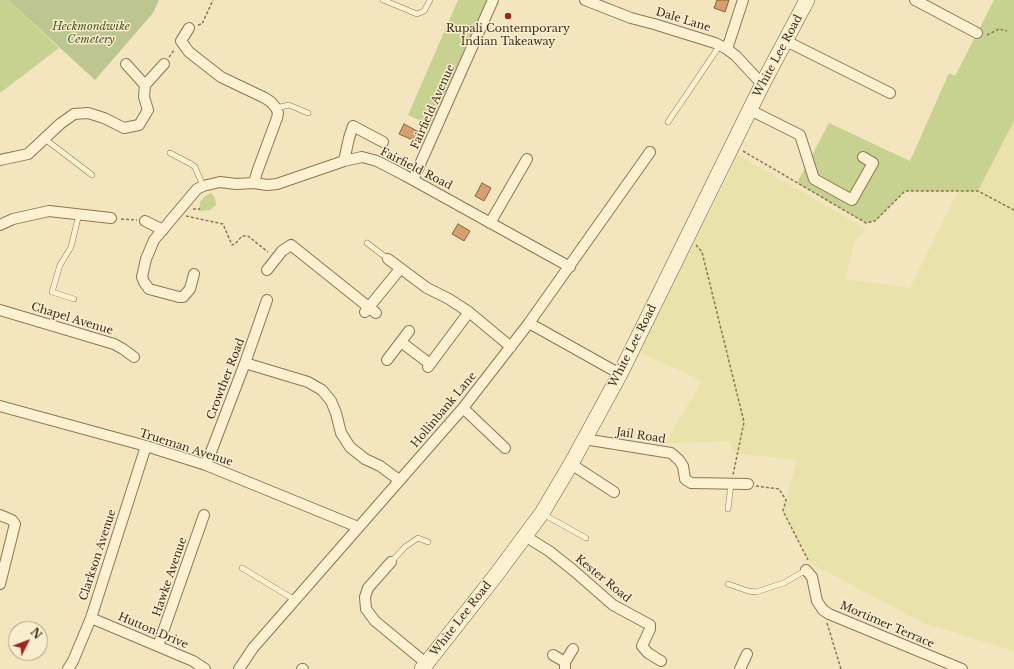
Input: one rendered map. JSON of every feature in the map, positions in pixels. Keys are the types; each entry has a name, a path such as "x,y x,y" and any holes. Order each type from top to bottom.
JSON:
{"main road":[{"name":"White Lee Road","path":"426,667 542,513 571,464 620,374 762,84 807,0"}],"street":[{"name":"Fairfield Avenue","path":"414,180 493,0"},
{"name":"Dale Lane","path":"588,0 631,18 715,42 736,56 762,84"},
{"path":"723,47 743,0"},
{"path":"915,0 977,33"},
{"path":"189,28 181,41 189,52 221,77 265,98 276,108 278,113 277,118 254,183"},
{"path":"786,41 890,93"},
{"path":"126,64 145,85"},
{"path":"0,160 28,154 60,124 74,114 88,113 104,118 124,128 139,125 148,110 144,96 145,85 164,64"},
{"path":"750,110 800,135 814,179 852,200 873,163 863,157"},
{"path":"344,161 353,126 383,142"},
{"name":"Hollinbank Lane","path":"239,669 253,648 463,408 511,347 570,267 650,152"},
{"name":"Fairfield Road","path":"194,274 190,289 183,297 149,289 142,277 146,259 154,240 192,194 203,186 220,182 236,184 277,184 344,161 362,157 377,161 414,180 570,267"},
{"path":"490,223 527,158"},
{"path":"0,225 13,219 48,211 111,218"},
{"path":"145,221 163,230"},
{"path":"266,270 282,251 291,245 370,311 400,269"},
{"path":"388,259 427,288 449,299 469,312 511,347"},
{"name":"Crowther Road","path":"206,465 245,363 267,300"},
{"name":"Chapel Avenue","path":"0,310 114,344 134,357"},
{"path":"401,342 429,365 469,312"},
{"path":"529,323 620,374"},
{"path":"387,360 409,331"},
{"path":"245,363 308,382 322,390 331,401 341,433 350,447 365,459 380,466 399,480"},
{"name":"Trueman Avenue","path":"0,406 146,446 206,465 358,527"},
{"path":"463,408 505,448"},
{"name":"Jail Road","path":"584,439 671,453 683,466 685,479 691,483 748,484"},
{"name":"Clarkson Avenue","path":"68,669 74,661 91,618 146,446"},
{"path":"571,464 614,492"},
{"path":"0,515 12,520 15,524 0,584"},
{"name":"Hawke Avenue","path":"158,646 204,515"},
{"name":"Kester Road","path":"525,536 573,570 613,605 650,625 650,629 642,646 648,653 661,661"},
{"path":"391,562 368,588 365,597 366,609 375,621 426,667"},
{"name":"Mortimer Terrace","path":"806,570 812,577 817,600 823,610 962,669"},
{"name":"Hutton Drive","path":"91,618 193,661 205,669"},
{"path":"553,655 565,666 573,649"},
{"path":"740,669 747,654"}],"lane":[{"path":"383,0 417,14 424,11 430,0"},
{"path":"668,122 723,47"},
{"path":"276,108 289,105 308,113"},
{"path":"45,139 92,175"},
{"path":"170,152 195,167 203,186"},
{"path":"74,299 52,292 60,265 71,247 79,214"},
{"path":"368,243 388,259"},
{"path":"728,509 731,484"},
{"path":"542,513 586,538"},
{"path":"391,562 405,547 418,538 428,542"},
{"path":"242,568 295,600"},
{"path":"728,584 748,591 756,592 784,583 806,570"}],"path":[{"path":"189,28 202,24 213,0"},
{"path":"977,33 988,35 999,29 1007,31"},
{"path":"164,64 181,41"},
{"path":"733,145 866,223 875,221 905,191 978,191 1014,210"},
{"path":"177,212 184,216 223,224 232,245 235,244 242,236 248,236 276,259"},
{"path":"111,218 145,221"},
{"path":"688,237 702,252 744,422 732,482 779,489 786,500 783,511 810,563 806,570"},
{"path":"823,610 841,669"}],"shaded area":[{"path":"1014,121 1014,651 924,623 810,563 783,511 797,460 732,453 731,441 665,443 702,381 640,352 738,155 866,229 854,243 845,279 910,288 958,191 978,191"}],"green space":[{"path":"0,0 8,0 59,48 0,93"},
{"name":"Heckmondwike Cemetery","path":"8,0 159,0 153,13 95,80"},
{"path":"458,0 490,0 433,126 408,115"},
{"path":"994,0 1014,0 1014,121 978,191 905,191 875,221 866,223 797,183 829,123 910,161 949,73 955,76"},
{"path":"211,193 215,198 216,205 210,210 199,211 200,202 204,197"}],"building":[{"path":"717,0 729,0 725,12 714,8"},
{"path":"404,124 419,132 415,141 399,134"},
{"path":"482,183 491,188 484,201 475,196"},
{"path":"458,224 470,231 464,241 452,234"}],"place":[{"name":"Rupali Contemporary Indian Takeaway","path":"508,16"}]}
